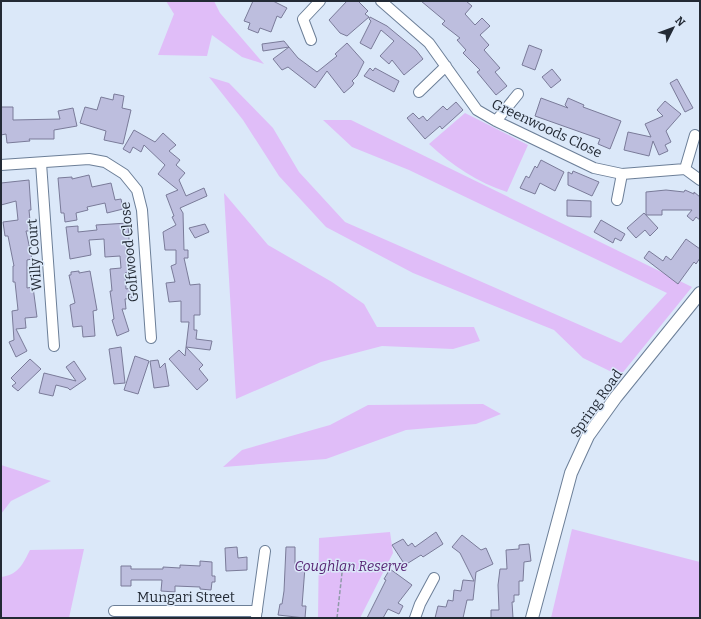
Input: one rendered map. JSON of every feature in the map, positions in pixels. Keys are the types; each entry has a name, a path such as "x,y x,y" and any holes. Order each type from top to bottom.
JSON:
{"main road":[{"name":"Spring Road","path":"532,618 571,473 588,436 616,397 700,293"}],"street":[{"path":"311,40 303,19 320,1"},
{"name":"Greenwoods Close","path":"381,1 430,43 477,110 496,121 594,168 622,174 685,168"},
{"path":"419,92 446,66"},
{"path":"496,121 518,94"},
{"path":"695,135 685,168 700,180"},
{"name":"Golfwood Close","path":"1,165 89,159 105,162 124,174 137,190 142,210 151,338"},
{"name":"Willy Court","path":"41,163 54,346"},
{"path":"617,200 622,174"},
{"path":"257,615 265,550"},
{"path":"415,618 420,604 434,578"},
{"name":"Mungari Street","path":"114,611 257,615"}],"path":[{"path":"337,618 337,603 343,564"}],"green space":[{"path":"166,1 214,1 220,13 264,64 242,57 212,35 207,56 158,55 174,14"},
{"path":"209,77 229,83 273,128 299,172 345,222 621,343 667,293 409,170 352,147 323,120 351,120 692,287 620,376 583,358 554,330 413,273 326,227 279,176 243,120"},
{"path":"465,113 528,145 507,192 475,178 447,159 429,144"},
{"path":"224,193 268,245 332,282 364,304 377,327 474,327 480,341 453,349 382,346 321,362 236,399"},
{"path":"483,404 501,414 476,424 406,430 326,459 223,467 242,450 330,425 368,405"},
{"path":"1,465 51,481 11,501 1,514"},
{"path":"572,529 700,562 700,618 551,618"},
{"name":"Coughlan Reserve","path":"390,532 393,553 360,618 318,618 319,538"},
{"path":"84,549 69,618 1,618 1,577 12,574 16,571 30,550"}],"building":[{"path":"253,1 273,1 287,8 281,18 277,16 271,32 260,28 258,33 248,29 250,23 244,21"},
{"path":"347,1 358,1 368,11 365,14 369,17 347,36 340,33 329,20"},
{"path":"421,1 466,1 472,6 465,14 475,25 482,18 490,26 480,35 489,45 484,50 500,68 495,72 507,86 496,95 477,72 480,70 463,53 466,50 457,40 460,38 442,24 445,21"},
{"path":"370,17 387,26 416,50 423,59 404,75 392,60 389,64 380,56 394,41 381,30 371,49 360,43 371,21 369,19"},
{"path":"284,41 289,47 263,51 262,44"},
{"path":"347,43 364,62 357,76 352,81 354,83 344,93 327,71 315,88 288,67 282,70 273,59 289,47 298,58 317,72 337,56 335,54"},
{"path":"529,45 542,50 535,70 522,65"},
{"path":"370,68 373,71 375,68 399,81 394,92 364,76"},
{"path":"552,69 561,80 551,88 542,77"},
{"path":"677,79 693,108 685,112 670,83"},
{"path":"114,94 124,96 122,108 131,110 123,144 104,140 106,131 80,123 85,107 97,110 101,97 113,100"},
{"path":"541,98 568,108 565,105 568,98 584,105 583,107 621,121 610,149 598,144 600,139 535,116"},
{"path":"665,101 681,114 666,131 671,142 665,145 668,151 659,155 653,141 649,156 624,150 628,132 651,137 645,124 663,116 657,110"},
{"path":"456,102 463,110 442,129 440,126 425,139 407,118 413,113 419,119 423,116 427,121 443,106 447,110"},
{"path":"1,107 13,107 13,120 60,119 58,111 73,108 77,126 54,130 54,139 29,139 30,141 7,143 6,134 1,135"},
{"path":"134,130 155,142 163,133 176,145 169,151 180,160 176,165 185,173 179,180 186,196 204,188 207,196 180,208 183,213 184,250 188,250 188,258 184,258 190,285 200,284 200,315 194,315 194,330 197,330 196,339 212,341 210,350 186,347 189,322 181,322 181,301 169,302 166,283 175,282 171,266 176,264 176,250 165,250 163,232 176,225 172,217 174,216 166,195 178,190 158,174 165,165 144,145 141,152 133,147 130,153 123,149"},
{"path":"541,160 564,172 555,191 540,183 535,194 520,188 526,176 529,178 535,166 537,168"},
{"path":"573,171 599,182 592,196 568,185 568,172 572,174"},
{"path":"89,175 92,187 111,183 115,200 121,199 123,209 107,213 105,203 87,207 88,210 76,213 77,220 65,222 64,213 61,213 58,178 72,177 72,179"},
{"path":"29,180 31,231 26,231 32,259 27,260 27,288 33,287 37,317 25,318 26,328 16,329 27,351 16,357 9,342 14,340 12,311 18,310 15,282 13,282 14,266 8,236 5,236 3,222 18,220 16,201 1,205 1,183"},
{"path":"666,190 684,192 685,190 694,194 694,192 700,197 700,220 696,217 693,221 687,216 692,210 662,210 662,215 646,215 646,192"},
{"path":"567,200 591,201 591,217 567,216"},
{"path":"644,213 658,228 650,236 645,230 636,238 627,228"},
{"path":"601,220 625,234 621,241 615,238 613,243 594,232"},
{"path":"128,223 131,272 125,273 126,289 131,288 132,298 125,299 126,309 122,309 129,331 117,336 112,320 114,319 110,291 112,291 110,269 121,268 120,256 105,257 104,239 89,240 91,255 70,259 66,227 78,226 78,232 97,230 96,225"},
{"path":"205,224 209,232 195,238 189,228"},
{"path":"686,239 700,249 700,258 696,264 694,262 678,284 644,258 649,251 663,261 666,256 671,260"},
{"path":"79,271 79,273 90,271 97,310 93,311 95,336 83,337 82,326 73,327 70,305 75,303 69,275 71,275 71,272"},
{"path":"121,347 125,383 114,384 109,349"},
{"path":"186,347 203,365 199,369 208,380 197,390 169,359 179,350 185,356"},
{"path":"135,356 149,361 138,394 124,390"},
{"path":"30,359 41,369 18,391 12,386 16,383 11,378"},
{"path":"158,360 160,368 165,363 169,386 154,388 150,361"},
{"path":"74,361 86,379 70,390 68,388 56,385 53,396 39,393 44,373 76,381 66,367"},
{"path":"436,532 443,544 423,557 421,555 405,565 392,545 403,539 408,546 412,543 415,547"},
{"path":"462,535 481,550 486,548 493,564 476,572 473,600 467,600 463,618 435,618 438,606 446,607 448,600 453,601 454,590 461,591 463,580 474,581 460,553 452,547"},
{"path":"529,544 531,561 524,562 523,581 519,581 519,595 514,595 514,602 512,602 513,618 491,618 491,610 499,610 498,585 500,569 507,569 506,550 519,549 519,545"},
{"path":"237,547 238,558 247,557 247,570 226,571 225,548"},
{"path":"286,547 295,547 295,566 305,567 302,606 306,606 305,618 278,615 280,604 282,604 284,591"},
{"path":"200,561 212,562 212,576 215,576 215,582 212,582 211,590 200,589 200,587 175,586 175,592 161,591 162,580 131,580 131,586 121,586 121,566 131,566 131,569 163,569 163,567 180,568 180,565 200,566"},
{"path":"390,569 412,585 398,603 403,606 399,614 388,609 383,618 367,618 386,580 384,579"}]}
